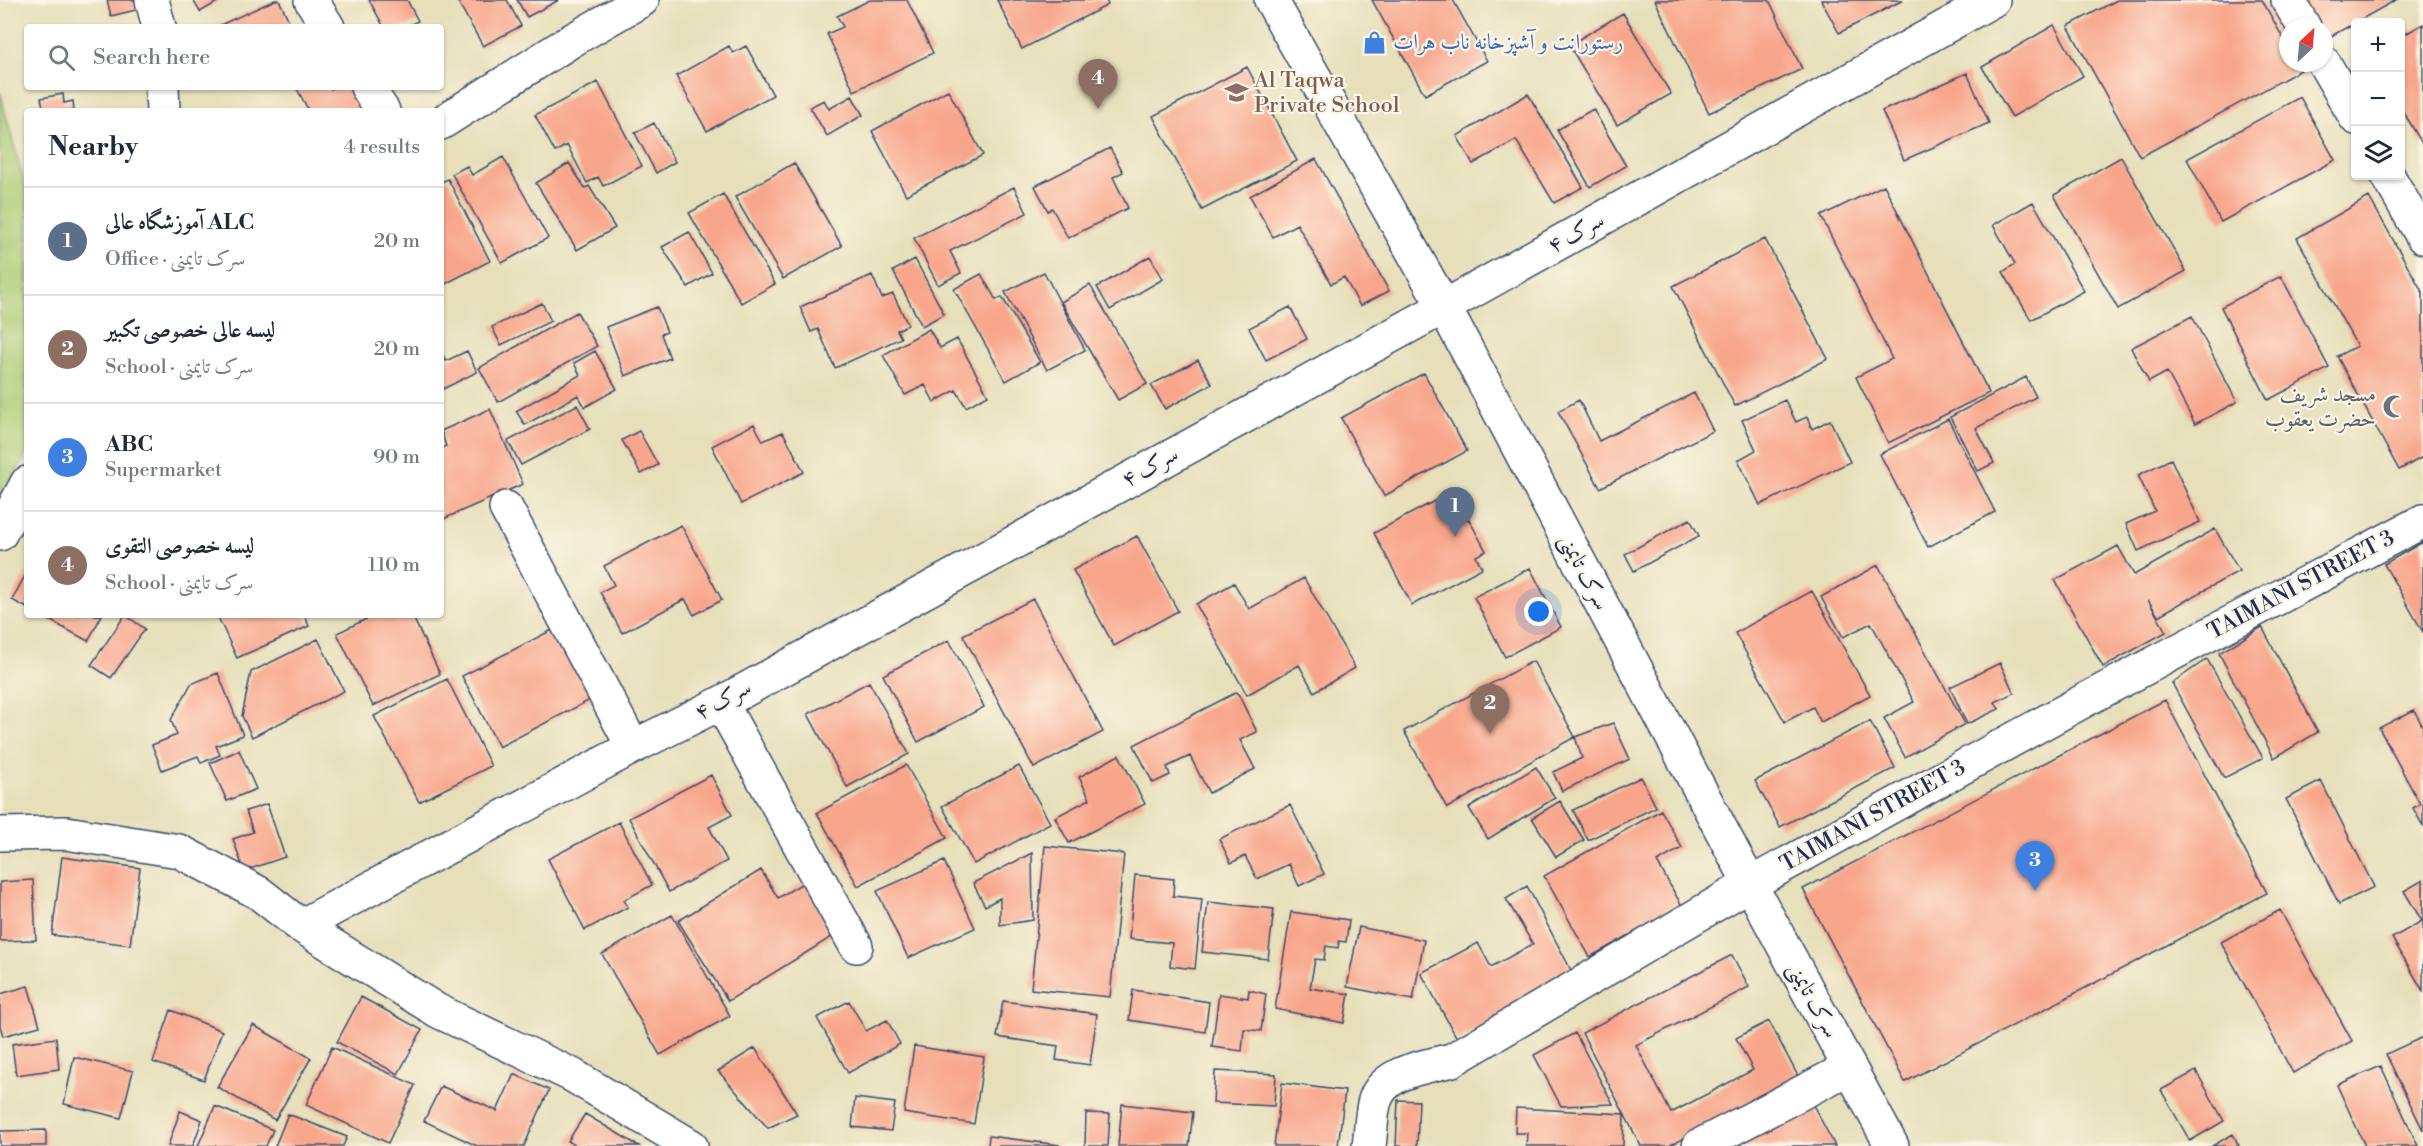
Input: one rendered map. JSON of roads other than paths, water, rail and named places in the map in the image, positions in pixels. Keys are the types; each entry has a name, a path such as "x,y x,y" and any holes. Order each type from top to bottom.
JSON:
{"street":[{"path":"152,0 158,24"},
{"path":"311,0 326,24"},
{"path":"444,121 574,39 642,0"},
{"name":"سرک تایمنی","path":"1271,0 1444,307 1750,884 1892,1146"},
{"name":"سرک ۴","path":"301,926 633,747 721,703 1444,307 1993,0"},
{"path":"2288,0 2299,18"},
{"path":"2329,72 2351,111"},
{"path":"162,90 163,108"},
{"path":"369,90 381,108"},
{"path":"2390,180 2423,237"},
{"path":"0,534 24,489"},
{"path":"506,508 633,747"},
{"name":"TAIMANI STREET 3","path":"1369,1146 1374,1102 1381,1088 1391,1079 1407,1071 1452,1060 1750,884 2085,700 2423,520"},
{"path":"721,703 856,946"},
{"path":"0,834 66,833 179,851 259,893 301,926 438,1011 572,1075 691,1146"},
{"path":"1699,1146 1849,1068"}],"place":[{"name":"رستورانت و آشپزخانه ناب هرات","path":"1375,42"},
{"name":"Al Taqwa Private School","path":"1236,93"},
{"name":"لیسه خصوصی التقوی","path":"1098,109"},
{"name":"مسجد شریف حضرت یعقوب","path":"2394,407"},
{"name":"آموزشگاه عالی ALC","path":"1455,537"},
{"name":"لیسه عالی خصوصی تکبیر","path":"1490,734"},
{"name":"ABC","path":"2035,891"}]}
